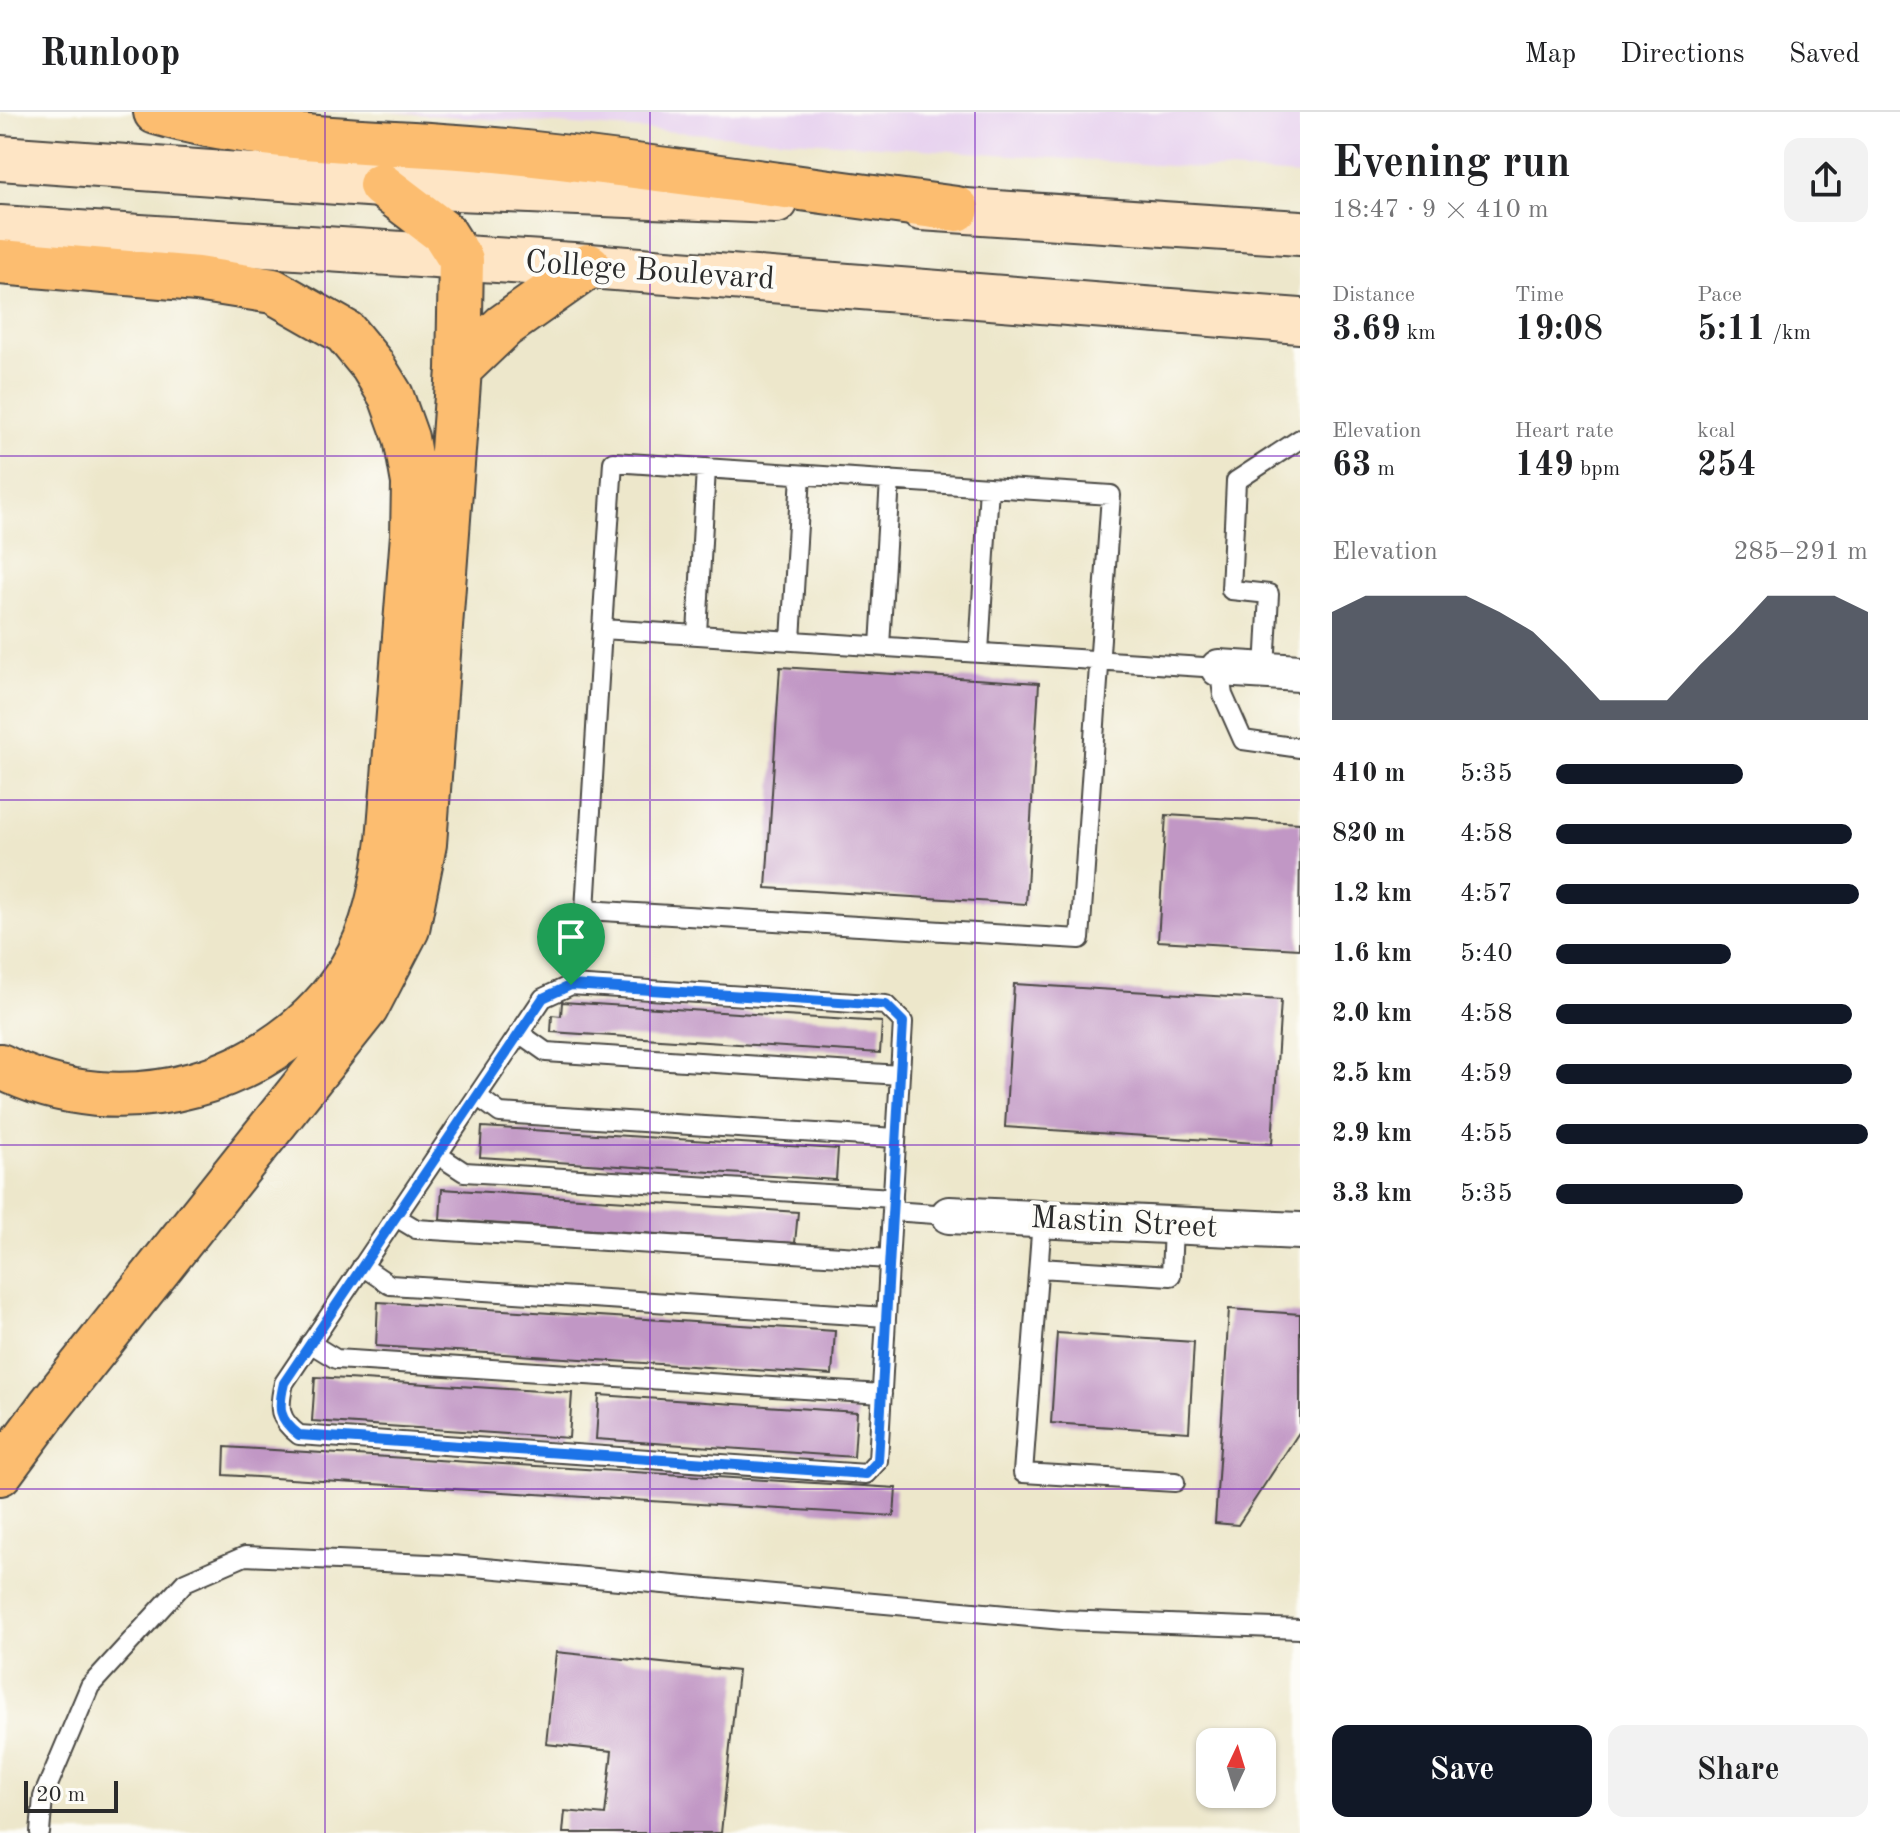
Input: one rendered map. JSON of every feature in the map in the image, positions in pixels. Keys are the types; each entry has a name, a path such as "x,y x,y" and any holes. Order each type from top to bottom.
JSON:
{"highway":[{"path":"156,112 193,123 251,131 506,151 957,209"},
{"path":"0,1473 366,1008 407,929 424,844 459,369 461,260 444,233 381,185"},
{"path":"0,262 197,279 273,291 345,332 372,365 391,396 401,424 414,483 413,535 389,841 382,890 351,969 326,1001 275,1046 234,1070 185,1088 148,1095 74,1091 38,1082 0,1066"},
{"path":"459,369 504,326 589,266"}],"main road":[{"path":"0,158 381,185 957,209 1300,233"},
{"name":"College Boulevard","path":"0,228 589,266 1300,321"}],"street":[{"path":"1219,668 1283,672"},
{"name":"Mastin Street","path":"949,1215 1300,1231"}],"lane":[{"path":"1283,672 1269,594 1231,590 1236,481 1300,439"},
{"path":"613,462 706,468 1111,495 1080,939 585,910 613,462"},
{"path":"697,634 706,468"},
{"path":"791,640 801,475"},
{"path":"880,646 890,480"},
{"path":"979,652 989,487"},
{"path":"602,629 1219,668 1223,695 1243,740 1300,748"},
{"path":"571,985 886,1005 903,1022 878,1461 866,1474 299,1435 284,1424 279,1403 284,1383 519,1033 543,998 571,985"},
{"path":"519,1033 546,1052 900,1075"},
{"path":"477,1096 500,1113 896,1138"},
{"path":"438,1155 464,1172 892,1205 949,1215"},
{"path":"396,1217 416,1229 889,1259"},
{"path":"1042,1220 1023,1473 1175,1482"},
{"path":"1039,1268 1171,1276 1173,1226"},
{"path":"362,1266 390,1285 886,1317"},
{"path":"310,1343 336,1359 882,1394"},
{"path":"40,1833 43,1797 90,1686 185,1582 245,1556 452,1565 1063,1620 1300,1629"}],"shaded area":[{"path":"386,112 1300,112 1300,175"}],"building":[{"path":"780,667 1039,683 1026,904 766,888"},
{"path":"1166,815 1300,823 1299,949 1158,941"},
{"path":"1014,984 1281,1000 1272,1144 1005,1127"},
{"path":"562,1002 882,1022 880,1053 551,1032 552,1015 561,1016"},
{"path":"482,1127 838,1149 836,1180 480,1157"},
{"path":"442,1189 798,1212 795,1243 440,1220"},
{"path":"378,1302 835,1331 832,1375 376,1346"},
{"path":"1229,1309 1300,1314 1300,1431 1238,1525 1215,1523"},
{"path":"1057,1333 1194,1342 1189,1432 1051,1423"},
{"path":"315,1377 572,1393 569,1438 312,1421"},
{"path":"599,1395 857,1412 854,1457 596,1439"},
{"path":"225,1447 896,1488 894,1516 224,1475"},
{"path":"556,1652 738,1671 721,1833 563,1833 565,1811 605,1815 612,1751 546,1744"}],"route":[{"path":"571,985 886,1005 903,1022 878,1461 866,1474 299,1435 284,1424 279,1403 284,1383 543,998 571,985"}]}
